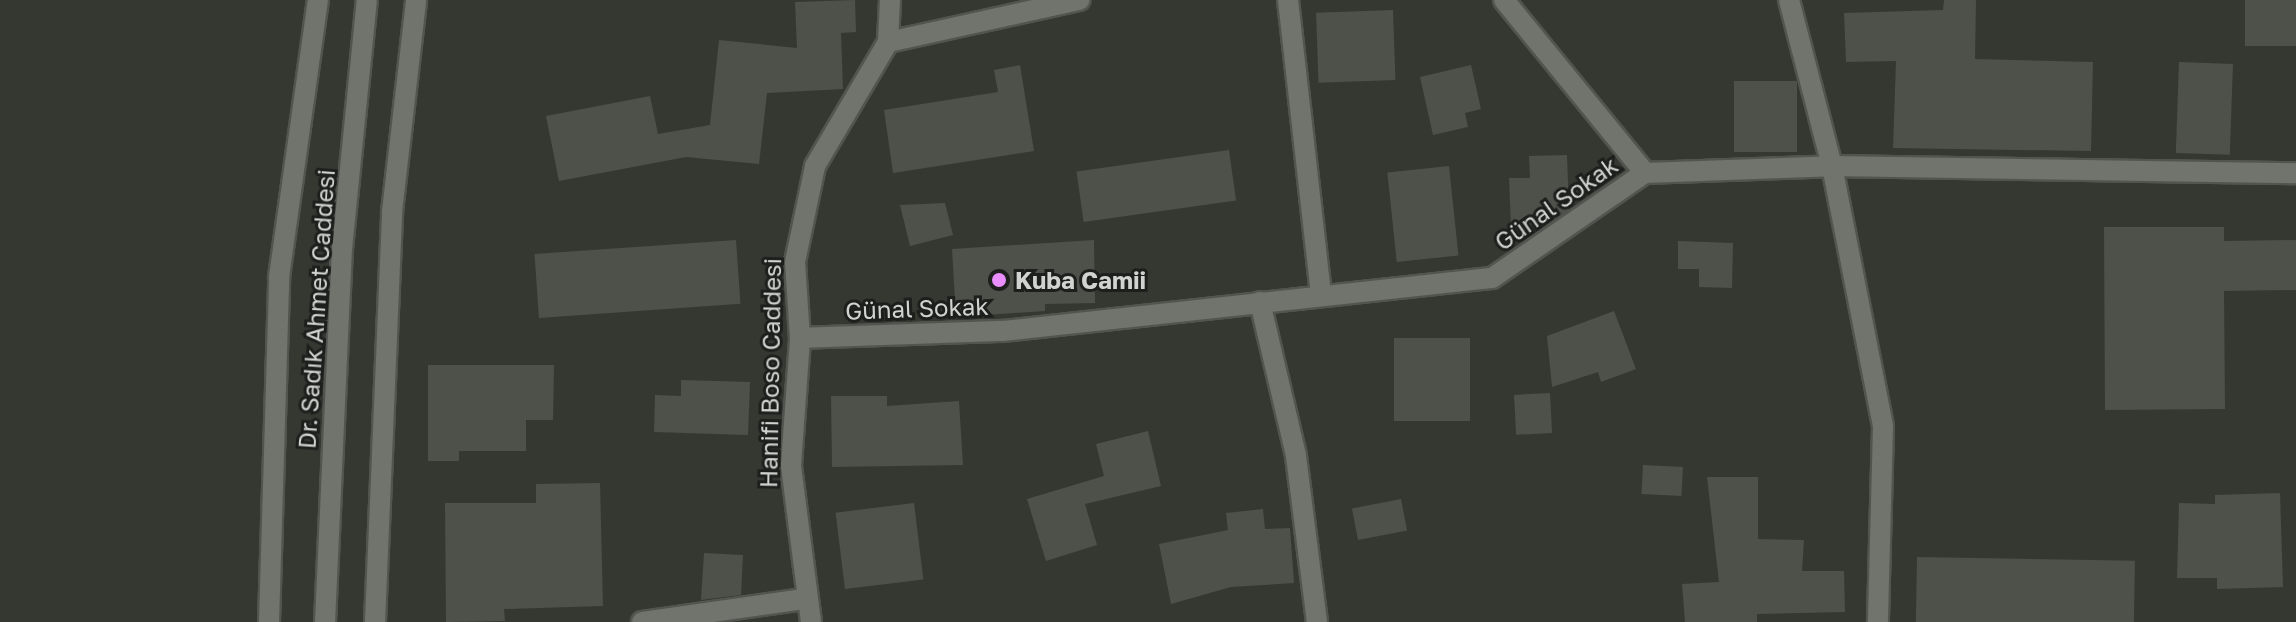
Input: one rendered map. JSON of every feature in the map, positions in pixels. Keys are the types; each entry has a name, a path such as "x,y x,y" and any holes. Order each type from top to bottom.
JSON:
{"street":[{"path":"269,622 279,277 318,0"},
{"name":"Dr. Sadık Ahmet Caddesi","path":"325,622 342,249 367,0"},
{"path":"375,622 392,212 416,0"},
{"name":"Hanifi Boso Caddesi","path":"811,622 804,599 791,465 800,338 795,262 815,166 888,42 890,0"},
{"path":"888,42 1079,0"},
{"path":"1288,0 1321,295"},
{"path":"1504,0 1645,173"},
{"path":"1789,0 1832,166 1883,427 1878,622"},
{"name":"Günal Sokak","path":"800,338 1003,331 1492,278 1645,173 1832,166 2296,173"},
{"path":"1260,302 1296,456 1317,622"},
{"path":"642,622 804,599"}],"building":[{"path":"855,0 856,32 841,33 843,89 767,93 759,164 686,157 559,181 546,116 650,96 658,134 710,125 719,40 797,48 795,2"},
{"path":"1944,0 1976,0 1975,59 2093,62 2091,151 1893,148 1896,61 1846,62 1844,13 1943,10"},
{"path":"2245,0 2296,0 2296,46 2245,46"},
{"path":"1393,10 1395,80 1318,83 1316,13"},
{"path":"2179,62 2233,64 2230,155 2176,153"},
{"path":"1020,65 1034,151 893,173 884,110 998,92 994,70"},
{"path":"1471,65 1481,109 1465,113 1468,127 1433,135 1420,77"},
{"path":"1734,81 1797,81 1797,152 1734,152"},
{"path":"1229,150 1236,201 1084,222 1076,171"},
{"path":"1567,155 1569,210 1547,225 1511,226 1509,178 1530,178 1529,156"},
{"path":"1449,166 1458,256 1397,262 1387,172"},
{"path":"945,203 953,235 910,246 900,205"},
{"path":"2104,227 2224,227 2224,241 2296,240 2296,290 2224,291 2225,409 2105,410"},
{"path":"736,240 740,304 539,318 534,254"},
{"name":"Kuba Camii","path":"1094,240 1095,303 1045,304 1045,311 956,317 952,249"},
{"path":"1678,241 1733,243 1732,288 1699,287 1699,269 1678,269"},
{"path":"1614,311 1636,369 1601,382 1598,372 1552,387 1547,336"},
{"path":"1394,338 1470,338 1470,421 1394,421"},
{"path":"428,365 554,365 553,420 526,420 526,451 459,451 459,461 428,461"},
{"path":"681,380 750,382 748,435 654,432 655,395 681,396"},
{"path":"1550,393 1552,433 1516,435 1514,395"},
{"path":"831,396 887,396 887,406 959,401 963,465 832,467"},
{"path":"1148,431 1161,486 1085,504 1097,545 1046,561 1027,499 1104,476 1096,444"},
{"path":"1643,465 1683,467 1681,496 1641,494"},
{"path":"1707,477 1758,477 1758,539 1804,540 1802,571 1844,571 1845,612 1757,614 1757,622 1685,622 1682,584 1719,582"},
{"path":"600,483 603,606 504,609 505,621 446,622 445,503 536,503 536,484"},
{"path":"2280,493 2283,587 2217,589 2217,578 2177,578 2179,503 2215,504 2215,495"},
{"path":"1401,499 1407,530 1358,540 1352,509"},
{"path":"914,503 923,579 845,589 836,513"},
{"path":"1263,509 1265,529 1290,528 1294,583 1231,587 1171,604 1159,544 1228,530 1226,513"},
{"path":"704,553 743,555 741,595 701,600"},
{"path":"1917,557 2135,561 2134,622 1916,622"}],"place":[{"name":"Kuba Camii","path":"999,280"}]}
